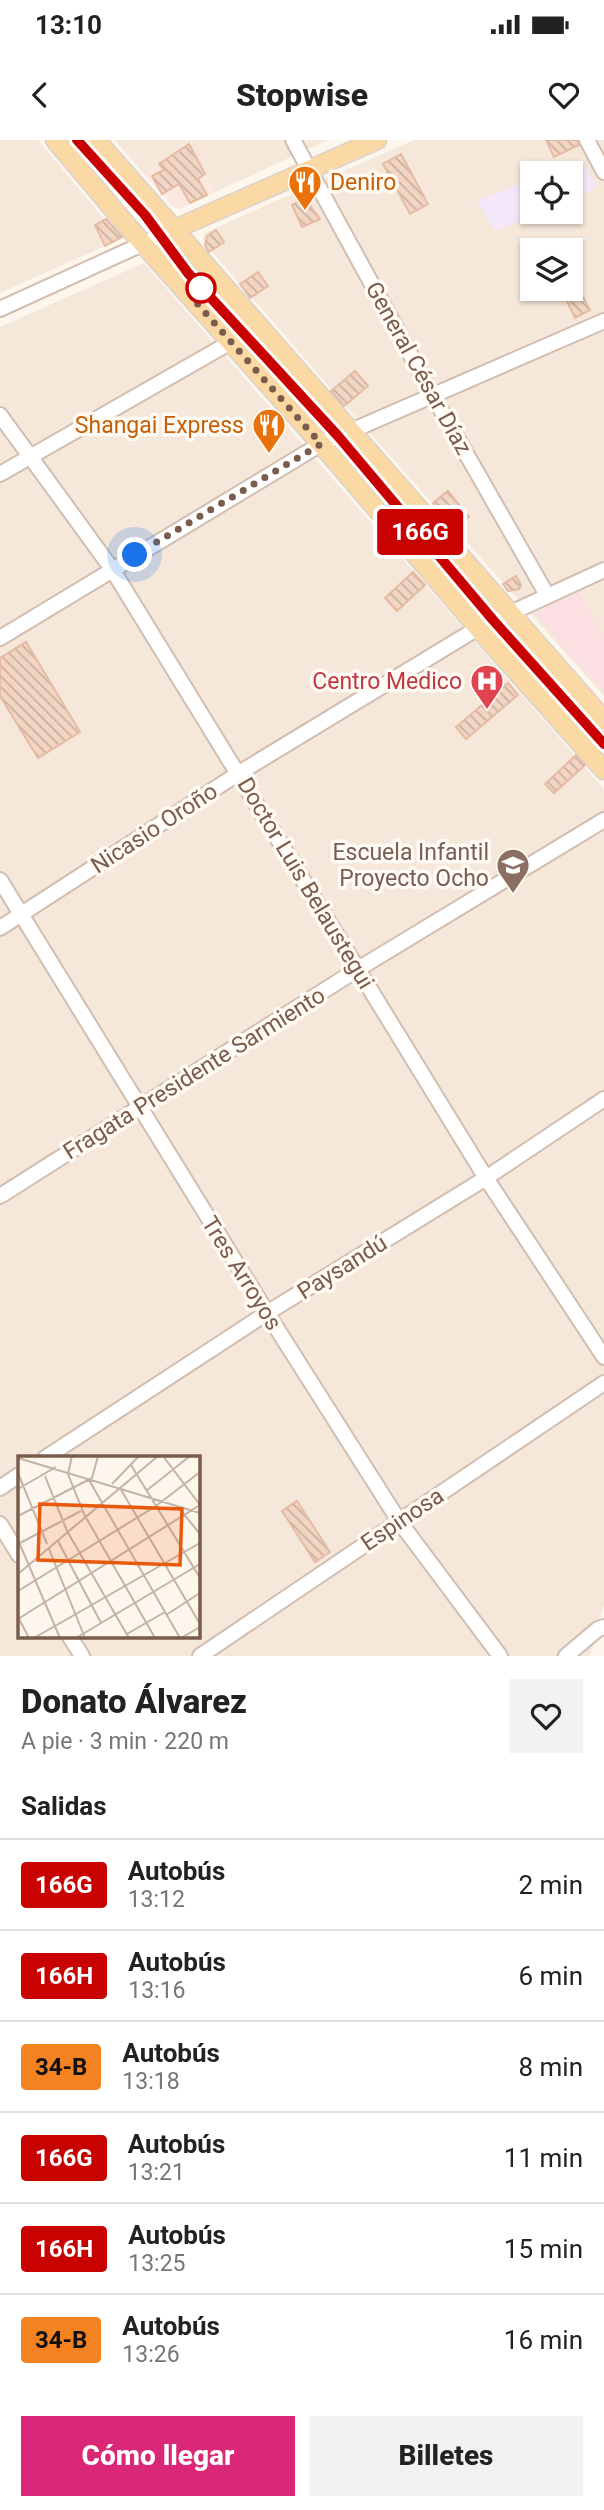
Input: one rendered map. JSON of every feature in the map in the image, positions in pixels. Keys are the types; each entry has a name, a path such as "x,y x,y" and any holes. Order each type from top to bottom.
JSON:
{"main road":[{"path":"55,140 604,770"},
{"path":"96,140 604,720"},
{"path":"175,229 377,140"}],"street":[{"name":"General César Díaz","path":"293,140 432,394 547,595"},
{"path":"587,140 604,172"},
{"path":"0,309 175,229"},
{"path":"0,638 321,444 604,321"},
{"path":"0,474 231,341"},
{"name":"Doctor Luis Belaustegui","path":"0,415 112,569 486,1178 604,1357"},
{"name":"Nicasio Oroño","path":"0,928 239,773 478,628 604,570"},
{"name":"Fragata Presidente Sarmiento","path":"0,1196 358,969 604,820"},
{"name":"Tres Arroyos","path":"0,880 267,1313 399,1521 500,1656"},
{"name":"Paysandú","path":"48,1456 267,1313 486,1178 604,1099"},
{"name":"Espinosa","path":"200,1656 604,1383"},
{"path":"0,1488 18,1476"},
{"path":"0,1524 18,1553"},
{"path":"566,1656 604,1627"},
{"path":"71,1638 82,1656"}],"shaded area":[{"path":"0,140 38,140 121,239 0,293"},
{"path":"115,140 328,140 215,192 188,143 144,174"},
{"path":"414,140 604,140 604,696 351,412 203,241 204,233"},
{"path":"189,144 215,192 179,209 174,207 144,174"},
{"path":"583,162 597,187 583,193"},
{"path":"520,184 520,220 495,231 477,201"},
{"path":"144,263 604,789 604,1605 590,1656 0,1656 0,327"},
{"path":"576,589 604,637 604,692 536,615 546,604"}],"building":[{"path":"546,140 577,140 579,145 554,157"},
{"path":"189,144 205,174 198,179 207,195 190,203 179,184 162,194 152,176 164,170 159,164"},
{"path":"401,154 428,204 410,214 383,164"},
{"name":"Deniro","path":"301,200 308,203 320,219 302,227 292,205"},
{"path":"106,219 122,237 105,246 95,225"},
{"path":"216,230 224,242 209,252 205,245 207,236"},
{"path":"258,272 268,286 250,298 240,284"},
{"path":"583,297 590,310 575,318 567,301 583,301"},
{"path":"355,371 368,386 344,406 331,391"},
{"path":"448,491 469,517 453,529 433,503"},
{"path":"413,572 425,585 397,611 385,598"},
{"path":"516,576 521,585 519,589 508,591 503,584"},
{"path":"26,642 80,732 38,758 0,696 0,658"},
{"name":"Centro Medico","path":"508,683 518,695 466,739 456,727"},
{"path":"576,755 585,765 554,793 545,784"},
{"path":"297,1501 330,1552 315,1562 282,1511"}],"bus line":[{"name":"166G","path":"77,140 145,215 188,273 338,436 493,620 604,744"}],"place":[{"name":"Deniro","path":"305,212"},
{"name":"Shangai Express","path":"269,455"},
{"name":"Centro Medico","path":"487,711"},
{"name":"Escuela Infantil Proyecto Ocho","path":"513,895"}],"route":[{"path":"135,555 321,444 195,301 201,288"}]}
